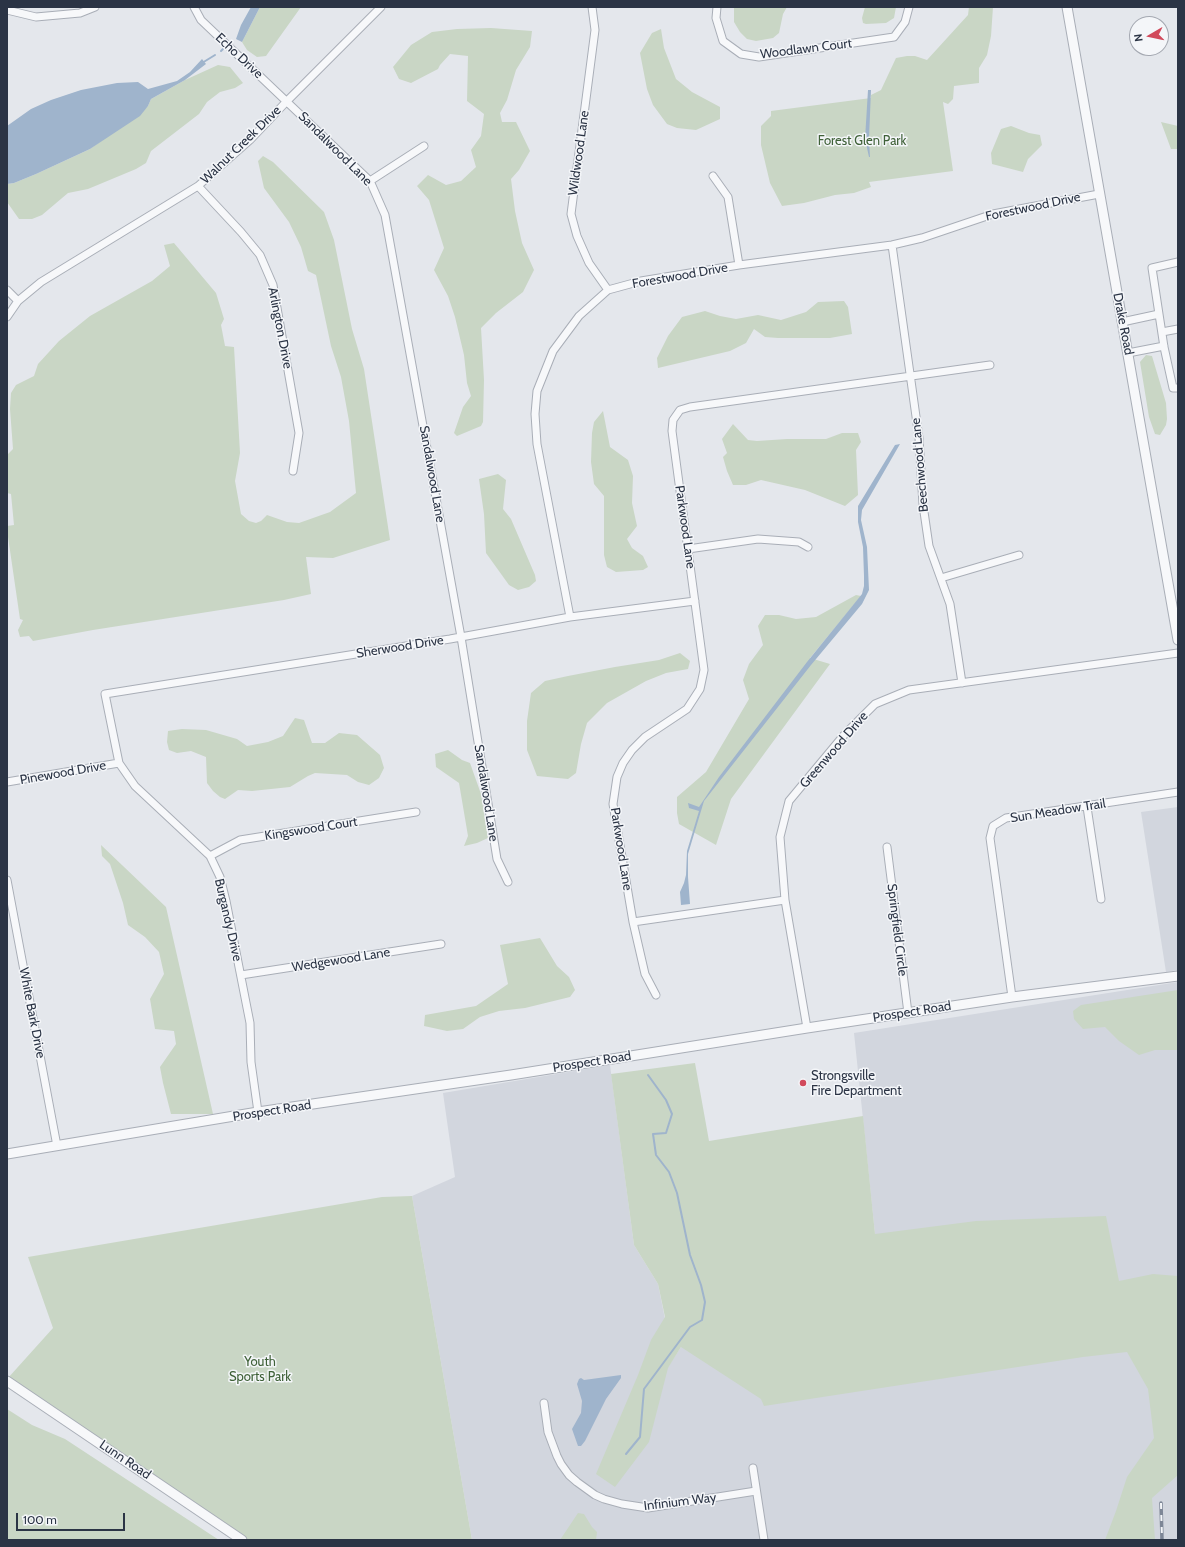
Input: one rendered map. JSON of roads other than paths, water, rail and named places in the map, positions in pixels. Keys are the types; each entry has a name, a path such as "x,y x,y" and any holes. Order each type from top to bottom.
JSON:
{"street":[{"path":"7,10 36,17 80,13 95,7"},
{"name":"Echo Drive","path":"194,7 201,20 287,101"},
{"name":"Walnut Creek Drive","path":"7,317 18,301 41,282 198,186 250,140 381,7"},
{"name":"Wildwood Lane","path":"592,7 595,30 571,214 577,236 589,263 608,290"},
{"name":"Woodlawn Court","path":"717,7 716,18 723,41 740,54 759,57 894,37 906,22 908,7"},
{"name":"Drake Road","path":"1067,7 1178,638"},
{"name":"Sandalwood Lane","path":"287,101 370,181 386,215 461,637 497,859 508,882"},
{"path":"370,181 424,146"},
{"path":"713,176 728,197 739,265"},
{"name":"Arlington Drive","path":"198,186 241,232 260,255 273,285 299,433 293,471"},
{"name":"Forestwood Drive","path":"570,617 537,444 537,391 553,351 579,316 608,290 641,281 739,265 892,245 922,238 993,214 1099,194"},
{"name":"Beechwood Lane","path":"892,245 919,438 923,505 929,546 950,604 962,683"},
{"path":"1178,262 1152,268 1164,346 1173,388 1178,388"},
{"path":"7,290 18,301"},
{"path":"1122,322 1159,314"},
{"path":"1162,332 1178,329"},
{"path":"1128,353 1164,346"},
{"name":"Parkwood Lane","path":"656,995 645,974 633,922 614,804 617,777 623,763 632,750 645,737 687,709 700,689 704,670 672,431 673,420 680,410 690,407 990,364"},
{"path":"688,549 758,538 799,542 808,547"},
{"path":"941,578 1019,555"},
{"name":"Sherwood Drive","path":"105,694 461,637 570,617 695,601"},
{"name":"Greenwood Drive","path":"807,1028 785,900 780,837 789,802 844,735 875,704 909,690 1178,653"},
{"name":"Burgandy Drive","path":"105,694 119,763 135,786 210,856 220,876 250,1023 250,1062 258,1112"},
{"name":"Pinewood Drive","path":"7,782 119,763"},
{"name":"Sun Meadow Trail","path":"1012,997 990,838 993,826 1006,818 1087,807 1178,792"},
{"path":"1087,807 1101,899"},
{"name":"Kingswood Court","path":"210,856 240,840 416,812"},
{"name":"Springfield Circle","path":"887,847 908,1013"},
{"name":"White Bark Drive","path":"7,880 57,1146"},
{"path":"633,922 785,900"},
{"name":"Wedgewood Lane","path":"241,975 441,944"},
{"name":"Prospect Road","path":"7,1154 258,1112 534,1071 807,1028 1012,997 1178,976"},
{"name":"Lunn Road","path":"7,1381 242,1540"},
{"name":"Infinium Way","path":"544,1403 548,1432 557,1456 562,1464 569,1475 577,1482 595,1495 604,1499 622,1504 648,1508 756,1491"},
{"path":"753,1468 764,1540"}],"water":[{"path":"251,7 260,7 242,42 236,39 241,25"},
{"path":"202,59 206,64 185,80 151,99 148,106 140,116 90,149 36,174 14,183 7,184 7,126 31,109 51,100 81,90 117,83 138,82 148,89 177,81 190,72"},
{"path":"868,90 871,90 869,139 870,157 865,139"},
{"path":"900,444 862,510 861,520 867,547 869,590 862,604 811,665 704,801 688,854 690,904 681,905 680,892 686,875 687,851 699,811 689,808 688,803 699,807 719,777 807,662 862,594 864,586 863,547 858,522 858,506 895,445"},
{"path":"621,1375 621,1378 606,1399 585,1441 581,1446 578,1446 572,1429 581,1413 582,1401 577,1384 579,1379 581,1378 584,1380"}],"waterway":[{"path":"202,63 215,55"},
{"path":"626,1454 640,1437 644,1389 690,1327 702,1320 705,1302 701,1285 690,1255 677,1193 669,1172 656,1155 653,1134 666,1133 672,1114 666,1100 648,1075"}],"railway":[{"path":"1161,1503 1162,1540"}],"place":[{"name":"Strongsville Fire Department","path":"803,1083"}],"park label":[{"name":"Forest Glen Park","path":"862,141"},
{"name":"Youth Sports Park","path":"260,1370"}]}
